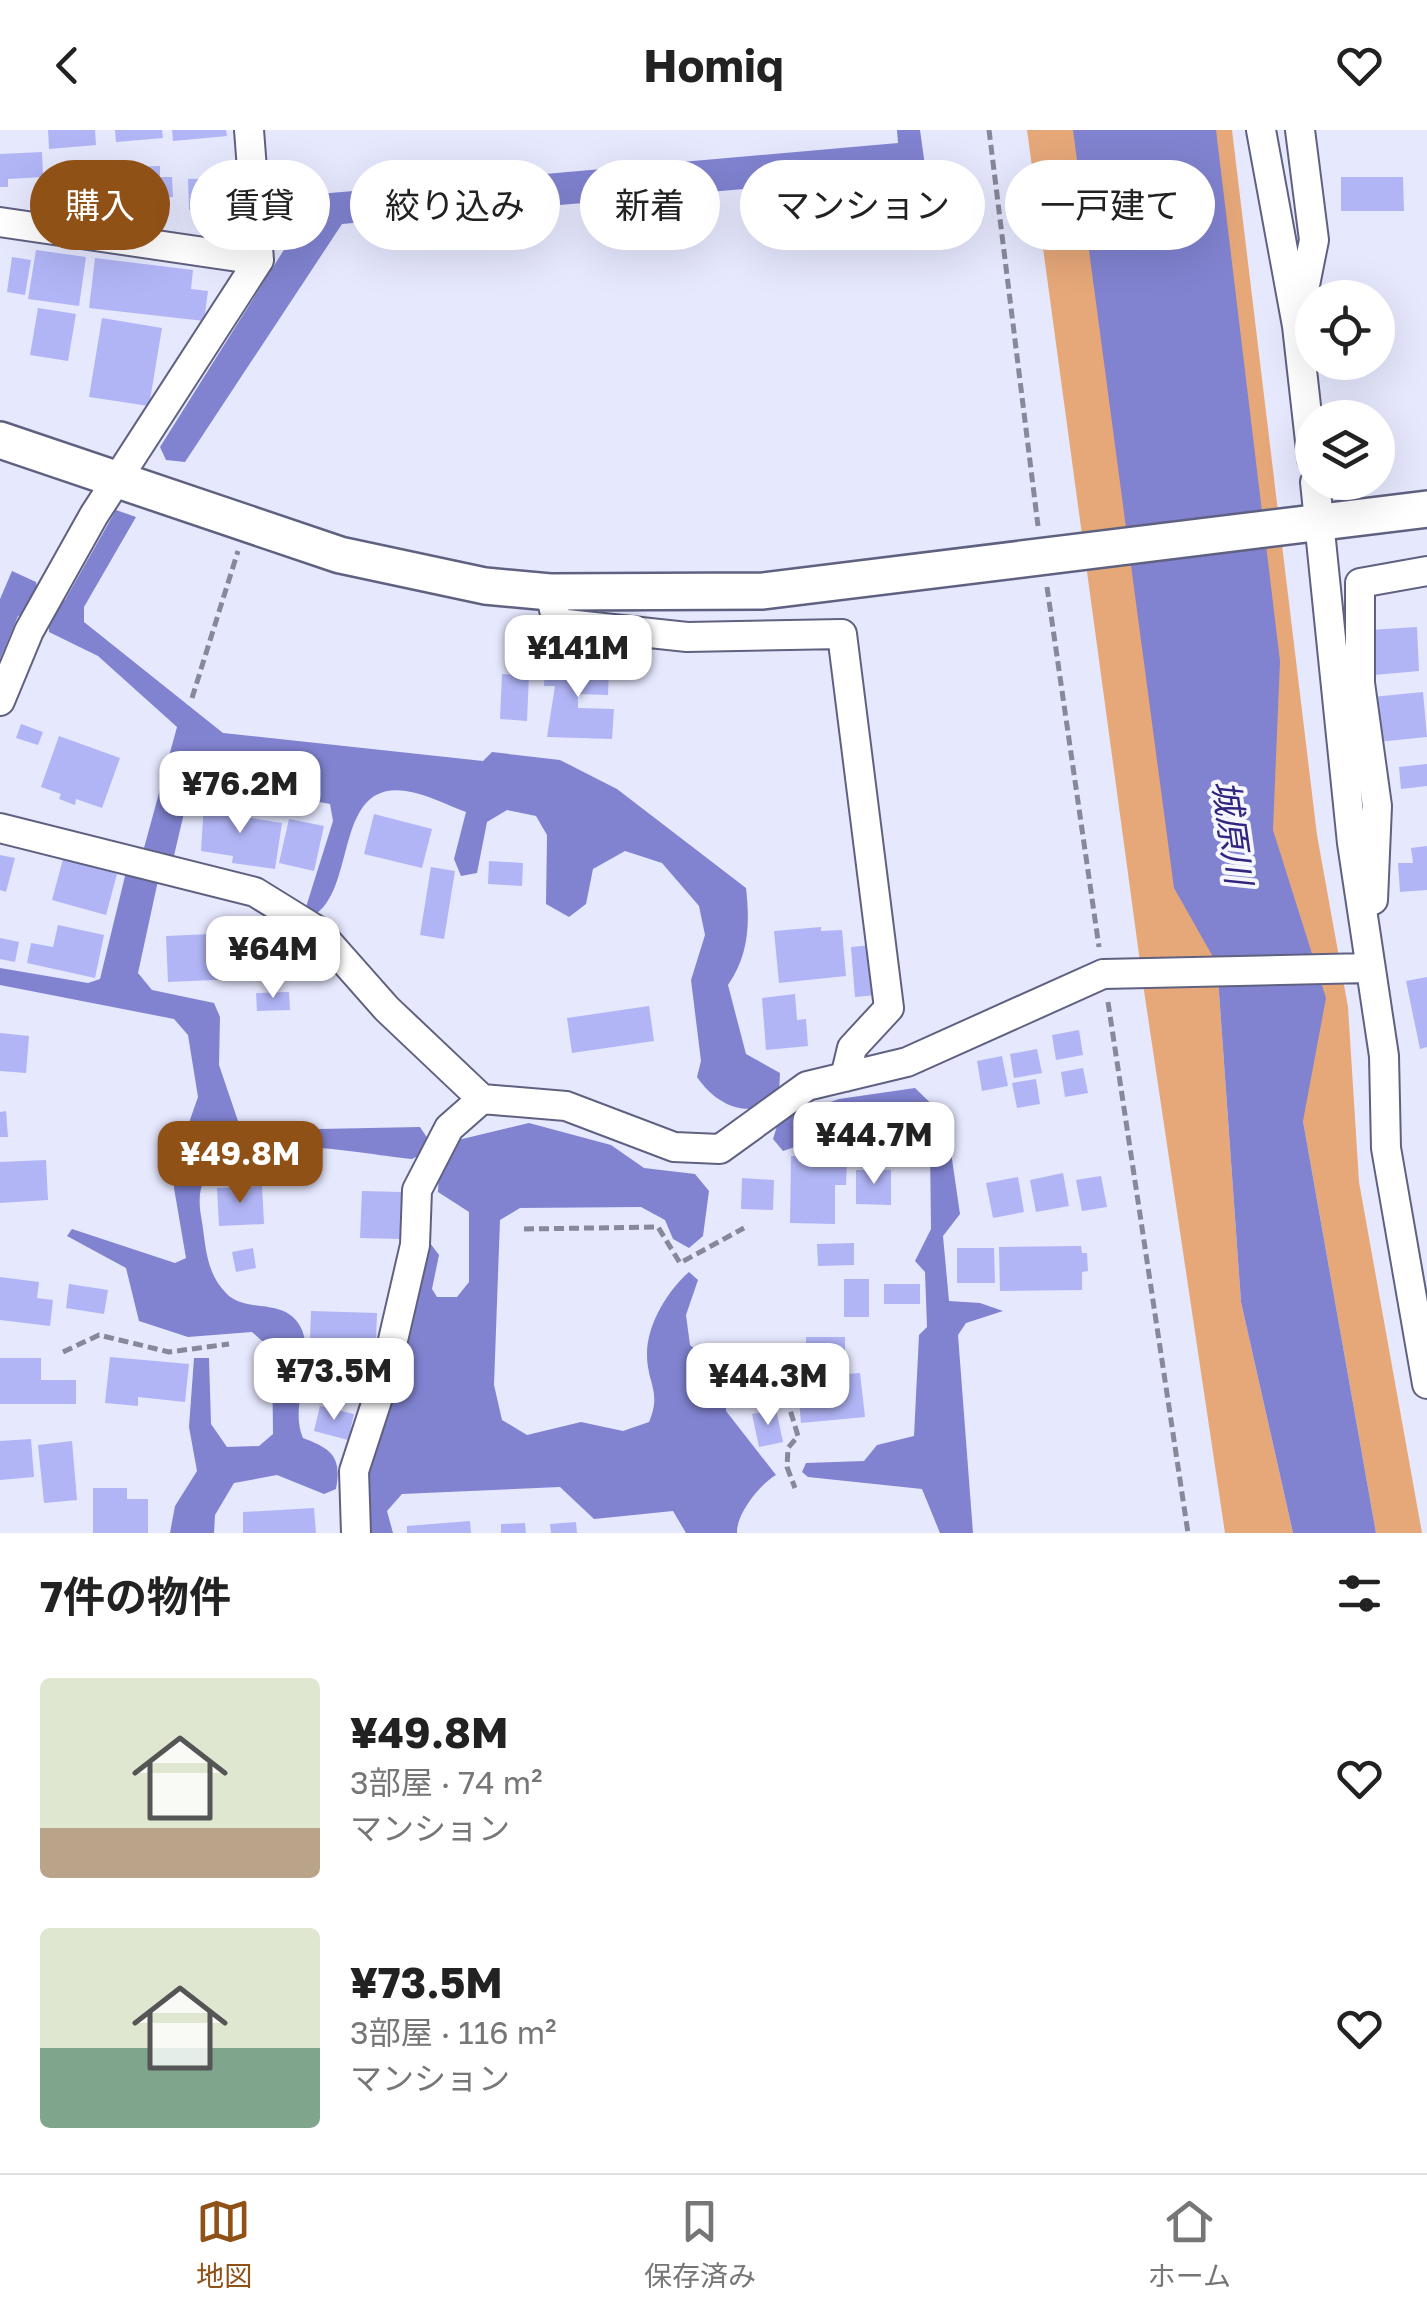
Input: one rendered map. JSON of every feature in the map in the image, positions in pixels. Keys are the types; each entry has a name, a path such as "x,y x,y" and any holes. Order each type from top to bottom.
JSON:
{"street":[{"path":"0,701 30,631 116,480 259,260 249,130"},
{"path":"1262,130 1295,315"},
{"path":"1300,130 1314,240 1306,280"},
{"path":"0,222 259,260"},
{"path":"0,440 340,555 485,586 550,592 764,591 1427,509"},
{"path":"1317,500 1352,843 1366,920 1368,968 1379,1011 1386,1148 1427,1384"},
{"path":"1366,920 1375,891 1377,806 1360,683 1360,583 1427,571"},
{"path":"550,592 557,623 687,637 842,634 889,1008 852,1048 845,1077"},
{"path":"0,828 255,892 318,931 387,1009 482,1098 566,1106 674,1148 720,1149 807,1086 907,1062 1103,974 1368,968"},
{"path":"356,1533 354,1471 384,1379 415,1245 417,1190 449,1128 482,1098"},
{"path":"1404,1264 1427,1303"}],"path":[{"path":"989,130 1042,554 1188,1533"},
{"path":"192,698 247,524"},
{"path":"524,1230 658,1227 680,1263 744,1228"},
{"path":"63,1352 100,1334 169,1352 229,1344"},
{"path":"782,1383 798,1436 788,1448 788,1467 795,1488"}],"shaded area":[{"path":"1027,130 1114,130 1118,160 1031,160"},
{"path":"1188,130 1232,130 1317,835 1348,1007 1359,1182 1422,1533 1376,1533 1247,805 1198,250 1215,250 1215,160 1191,160"},
{"path":"1043,250 1129,250 1217,964 1241,1302 1293,1533 1225,1533 1143,984"}],"water":[{"path":"897,130 920,130 924,160 740,160 740,189 720,191 720,160 705,160 898,143"},
{"name":"城原川","path":"1073,130 1216,130 1280,661 1273,830 1326,998 1303,1121 1376,1533 1293,1533 1241,1302 1217,964 1174,888 1089,250 1215,250 1215,160 1077,160"},
{"path":"580,171 580,203 560,205 560,173"},
{"path":"350,191 350,223 342,224 330,242 330,193"},
{"path":"284,250 325,250 185,462 166,460 160,447"},
{"path":"116,510 136,517 84,607 84,622 223,733 483,761 492,752 560,760 617,789 746,888 746,938 728,985 746,1054 780,1073 779,1095 794,1115 839,1099 915,1088 946,1118 960,1214 943,1236 949,1301 980,1303 1003,1311 966,1323 958,1335 973,1533 940,1533 922,1489 808,1477 802,1472 806,1463 864,1461 877,1445 914,1436 919,1335 927,1327 925,1272 915,1261 931,1229 930,1148 905,1110 783,1151 773,1139 777,1126 761,1108 733,1106 703,1085 697,1077 701,1061 691,980 705,935 699,906 662,863 625,851 593,869 586,904 569,917 546,904 547,835 536,816 507,810 487,822 477,873 461,876 454,859 466,812 414,792 383,792 368,801 357,817 337,880 329,899 317,913 306,907 333,821 330,804 201,780 190,787 173,860 159,876 138,973 152,990 214,1003 220,1017 219,1065 238,1121 267,1130 420,1127 428,1139 424,1153 412,1159 315,1148 244,1151 218,1163 202,1184 201,1216 206,1247 219,1285 234,1299 275,1308 293,1317 300,1326 306,1353 299,1425 303,1438 333,1456 336,1489 324,1494 277,1475 234,1483 215,1515 214,1533 170,1533 175,1506 197,1471 189,1427 194,1358 209,1358 211,1424 227,1447 259,1446 273,1434 272,1350 252,1332 188,1337 139,1321 126,1268 67,1236 72,1229 175,1263 186,1258 174,1188 177,1157 198,1097 188,1035 174,1019 0,985 0,968 88,983 100,979 126,872 138,870 177,727 98,656 49,632 49,618 56,603 65,600"},
{"path":"12,571 36,582 38,592 28,614 18,616 0,659 0,599"},
{"path":"529,1123 611,1145 644,1168 695,1174 709,1191 703,1236 689,1248 673,1239 665,1220 641,1207 520,1208 500,1220 494,1385 502,1420 527,1435 581,1422 623,1431 649,1422 654,1403 647,1354 651,1331 666,1298 689,1272 698,1280 686,1315 690,1345 726,1377 726,1411 776,1475 750,1500 740,1517 737,1533 686,1533 673,1511 594,1519 560,1487 402,1494 387,1511 393,1533 367,1533 362,1482 391,1399 403,1383 403,1340 423,1251 430,1243 439,1255 432,1289 437,1297 457,1297 469,1282 469,1212 438,1192 439,1168 458,1140"}],"building":[{"path":"48,130 95,130 96,145 49,149"},
{"path":"115,130 162,130 163,138 116,142"},
{"path":"172,130 226,130 227,136 173,141"},
{"path":"42,152 42,160 30,160 30,178 8,179 8,187 0,187 0,154"},
{"path":"1341,177 1403,177 1404,211 1341,211"},
{"path":"36,250 86,257 79,306 28,299"},
{"path":"12,257 31,260 25,295 7,292"},
{"path":"95,258 193,270 191,289 208,291 204,321 89,308"},
{"path":"38,308 76,314 68,361 30,355"},
{"path":"102,318 162,328 149,406 89,397"},
{"path":"1417,627 1419,671 1374,675 1369,630"},
{"path":"545,660 593,662 593,668 609,669 608,695 578,694 578,708 614,709 612,739 547,737 555,686 544,686"},
{"path":"502,674 529,675 527,721 500,719"},
{"path":"1423,692 1427,737 1377,742 1372,697"},
{"path":"21,724 43,732 38,745 16,738"},
{"path":"59,736 120,758 102,808 76,799 75,805 59,799 61,794 41,787"},
{"path":"1427,764 1427,786 1401,789 1399,767"},
{"path":"204,802 239,807 238,816 282,823 275,869 232,863 233,856 201,851"},
{"path":"374,814 432,829 422,868 364,854"},
{"path":"289,819 324,826 314,871 279,863"},
{"path":"1427,846 1427,890 1400,892 1398,863 1413,863 1411,848"},
{"path":"0,855 15,858 6,892 0,890"},
{"path":"63,859 117,874 106,915 52,900"},
{"path":"489,861 523,863 522,886 488,884"},
{"path":"431,867 455,871 444,939 420,935"},
{"path":"58,925 104,935 95,978 27,963 31,943 53,947"},
{"path":"821,927 821,931 842,930 846,976 779,983 774,931"},
{"path":"234,933 236,979 168,982 166,936"},
{"path":"295,934 298,963 249,974 245,939"},
{"path":"0,938 19,942 15,962 0,959"},
{"path":"872,945 876,995 855,997 851,947"},
{"path":"1427,977 1427,1047 1420,1049 1406,981"},
{"path":"289,992 290,1010 257,1011 256,993"},
{"path":"795,994 797,1020 806,1019 808,1046 766,1050 762,998"},
{"path":"649,1006 654,1041 572,1053 567,1018"},
{"path":"1079,1030 1083,1055 1056,1060 1052,1035"},
{"path":"0,1033 29,1036 26,1073 0,1071"},
{"path":"1037,1049 1042,1073 1014,1078 1010,1054"},
{"path":"1002,1056 1008,1086 982,1091 977,1061"},
{"path":"1083,1068 1088,1093 1065,1097 1061,1072"},
{"path":"1036,1079 1040,1104 1017,1108 1012,1083"},
{"path":"6,1111 8,1137 0,1137 0,1112"},
{"path":"791,1156 847,1157 846,1185 835,1185 835,1224 790,1223"},
{"path":"46,1160 48,1200 0,1203 0,1162"},
{"path":"856,1170 891,1170 891,1205 856,1204"},
{"path":"1063,1173 1069,1206 1036,1212 1030,1180"},
{"path":"1101,1176 1107,1207 1082,1211 1076,1180"},
{"path":"1018,1177 1024,1212 993,1218 986,1183"},
{"path":"742,1178 774,1180 773,1210 741,1209"},
{"path":"262,1186 264,1224 219,1226 217,1188"},
{"path":"362,1191 402,1192 400,1239 360,1238"},
{"path":"854,1243 854,1265 818,1266 817,1244"},
{"path":"1081,1246 1082,1253 1087,1253 1088,1271 1082,1272 1082,1290 1000,1291 999,1247"},
{"path":"253,1248 256,1268 236,1272 232,1252"},
{"path":"957,1248 994,1248 995,1283 957,1283"},
{"path":"0,1277 39,1282 37,1298 53,1300 50,1326 0,1320"},
{"path":"844,1279 869,1279 869,1317 844,1317"},
{"path":"69,1284 108,1290 104,1314 66,1308"},
{"path":"884,1284 920,1284 920,1304 884,1304"},
{"path":"311,1311 377,1313 375,1371 309,1368"},
{"path":"806,1337 845,1337 845,1359 806,1359"},
{"path":"110,1357 189,1364 185,1402 138,1397 138,1406 105,1403"},
{"path":"0,1358 41,1358 41,1380 76,1380 76,1404 0,1404"},
{"path":"860,1373 865,1417 801,1423 797,1378"},
{"path":"320,1406 354,1414 348,1440 314,1431"},
{"path":"776,1409 783,1442 759,1447 752,1414"},
{"path":"31,1439 34,1477 0,1480 0,1441"},
{"path":"72,1441 77,1500 44,1503 38,1445"},
{"path":"93,1488 127,1488 127,1499 148,1499 148,1533 93,1533"},
{"path":"314,1508 316,1533 243,1533 243,1512"},
{"path":"470,1521 471,1533 407,1533 407,1526"},
{"path":"576,1522 577,1533 551,1533 550,1524"},
{"path":"525,1523 526,1533 501,1533 501,1524"}]}
